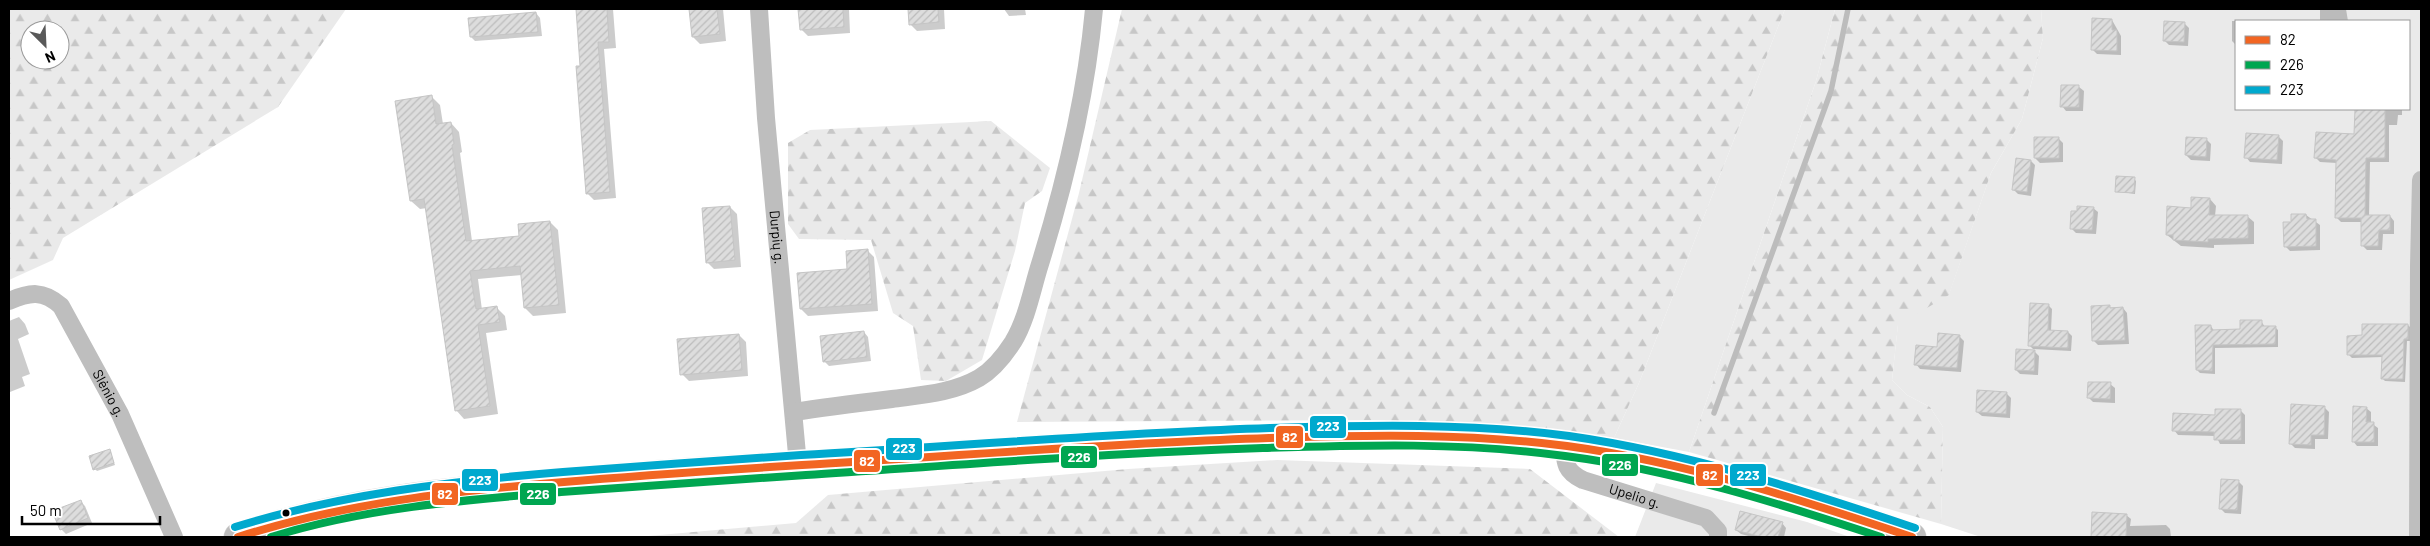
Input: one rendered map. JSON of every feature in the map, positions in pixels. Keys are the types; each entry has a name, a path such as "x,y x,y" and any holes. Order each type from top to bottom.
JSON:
{"main road":[{"path":"238,537 296,520 381,502 485,488 798,465 1196,440 1340,436 1504,440 1565,446 1686,468 1748,484 1912,537"}],"street":[{"name":"Durpių g.","path":"759,9 766,118 798,465"},
{"path":"794,412 935,393 961,386 980,377 1000,361 1014,341 1024,318 1055,216 1075,138 1084,92 1094,9"},
{"path":"2418,537 2421,180"},
{"name":"Slėnio g.","path":"9,302 40,293 52,298 61,306 120,414 174,537"},
{"name":"Upelio g.","path":"1565,446 1566,466 1572,474 1583,480 1706,518 1718,531 1718,537"}],"green space":[{"path":"9,9 346,9 278,107 63,238 53,260 9,280"},
{"path":"1122,9 1785,9 1639,383 1614,438 1522,426 1379,420 1017,422 1079,193"},
{"path":"1785,9 1835,9 1816,81 1689,452 1614,438 1639,383"},
{"path":"1835,9 2041,9 2043,38 2022,119 1991,173 1949,295 1898,325 1892,380 1907,395 1930,407 1943,427 1941,524 1689,452 1816,81"},
{"path":"2041,9 2421,9 2421,537 1981,537 1941,524 1943,427 1930,407 1907,395 1892,380 1898,324 1949,294 1991,173 2022,119 2043,38"},
{"path":"991,121 1050,168 1042,191 1025,203 1015,251 982,360 946,381 921,380 913,326 893,313 871,240 799,239 788,224 788,143 810,130"},
{"path":"1277,460 1530,469 1619,537 637,537 796,523 828,495 1128,469"},
{"path":"1656,483 1807,522 1850,537 1635,537"}],"building":[{"path":"576,9 607,9 609,42 598,42 610,192 586,194 576,66 580,66"},
{"path":"689,9 717,9 720,34 692,37"},
{"path":"798,9 843,9 844,27 800,30"},
{"path":"908,9 938,9 939,22 909,25"},
{"path":"536,12 538,32 470,37 468,18"},
{"path":"2092,18 2112,19 2112,30 2117,30 2117,51 2091,50"},
{"path":"2164,21 2185,22 2184,42 2163,41"},
{"path":"2061,85 2079,85 2079,107 2060,107"},
{"path":"432,95 436,124 451,122 454,144 452,145 466,241 519,236 518,224 550,221 559,305 524,308 520,266 470,271 476,309 497,306 500,322 478,325 490,406 455,411 424,199 410,201 395,101"},
{"path":"2355,110 2385,110 2385,158 2366,158 2365,215 2390,215 2390,230 2379,230 2378,246 2361,246 2361,218 2335,218 2336,160 2314,158 2316,132 2354,134"},
{"path":"2246,133 2279,135 2277,160 2244,158"},
{"path":"2034,137 2059,137 2059,158 2034,158"},
{"path":"2186,137 2207,138 2206,157 2185,155"},
{"path":"2016,158 2031,160 2027,192 2012,190"},
{"path":"2116,176 2135,177 2134,193 2115,192"},
{"path":"2191,197 2210,198 2209,215 2248,215 2248,238 2208,239 2208,242 2173,240 2173,235 2166,235 2167,206 2191,208"},
{"path":"730,206 735,260 706,263 702,208"},
{"path":"2077,206 2094,207 2092,230 2070,229 2071,211 2077,211"},
{"path":"2291,214 2306,214 2307,219 2316,219 2316,246 2284,247 2283,222 2291,222"},
{"path":"868,249 872,304 800,309 797,273 847,269 846,251"},
{"path":"2030,303 2049,304 2048,330 2068,331 2068,348 2028,346"},
{"path":"2110,305 2110,308 2123,307 2125,340 2092,341 2091,306"},
{"path":"2240,320 2262,320 2262,326 2276,326 2275,344 2213,345 2212,371 2196,370 2195,325 2211,325 2211,330 2240,329"},
{"path":"2362,324 2408,324 2408,339 2404,339 2403,379 2381,379 2382,355 2347,355 2347,336 2362,335"},
{"path":"864,331 867,357 823,362 820,336"},
{"path":"1938,333 1960,335 1957,368 1914,365 1916,345 1937,347"},
{"path":"739,334 742,370 680,375 677,339"},
{"path":"2016,349 2035,350 2034,371 2015,370"},
{"path":"2088,382 2111,382 2110,399 2087,398"},
{"path":"1977,390 2007,392 2006,414 1976,412"},
{"path":"2291,404 2325,406 2324,435 2311,435 2311,445 2289,444"},
{"path":"2353,406 2367,407 2366,422 2374,422 2374,442 2352,442"},
{"path":"2215,409 2241,409 2241,440 2214,440 2214,432 2172,431 2173,413 2215,415"},
{"path":"110,449 114,463 93,470 89,456"},
{"path":"2221,479 2239,480 2237,510 2219,509"},
{"path":"81,500 88,518 60,530 52,511"},
{"path":"1740,511 1783,522 1778,537 1762,537 1735,530"},
{"path":"2092,512 2127,514 2126,537 2091,537"}],"waterway":[{"path":"1714,413 1831,91 1848,9"}],"transit line":[{"name":"223","path":"235,527 356,497 397,490 521,476 742,459 1094,436 1270,428 1420,426 1495,429 1569,436 1657,452 1744,474 1915,528"},
{"name":"82","path":"238,537 318,515 399,500 440,494 594,479 1094,446 1211,440 1381,436 1493,439 1567,446 1611,453 1741,483 1912,537"},
{"name":"226","path":"271,537 306,527 378,512 488,498 1091,456 1206,450 1376,446 1490,448 1605,462 1725,489 1881,537"}]}
